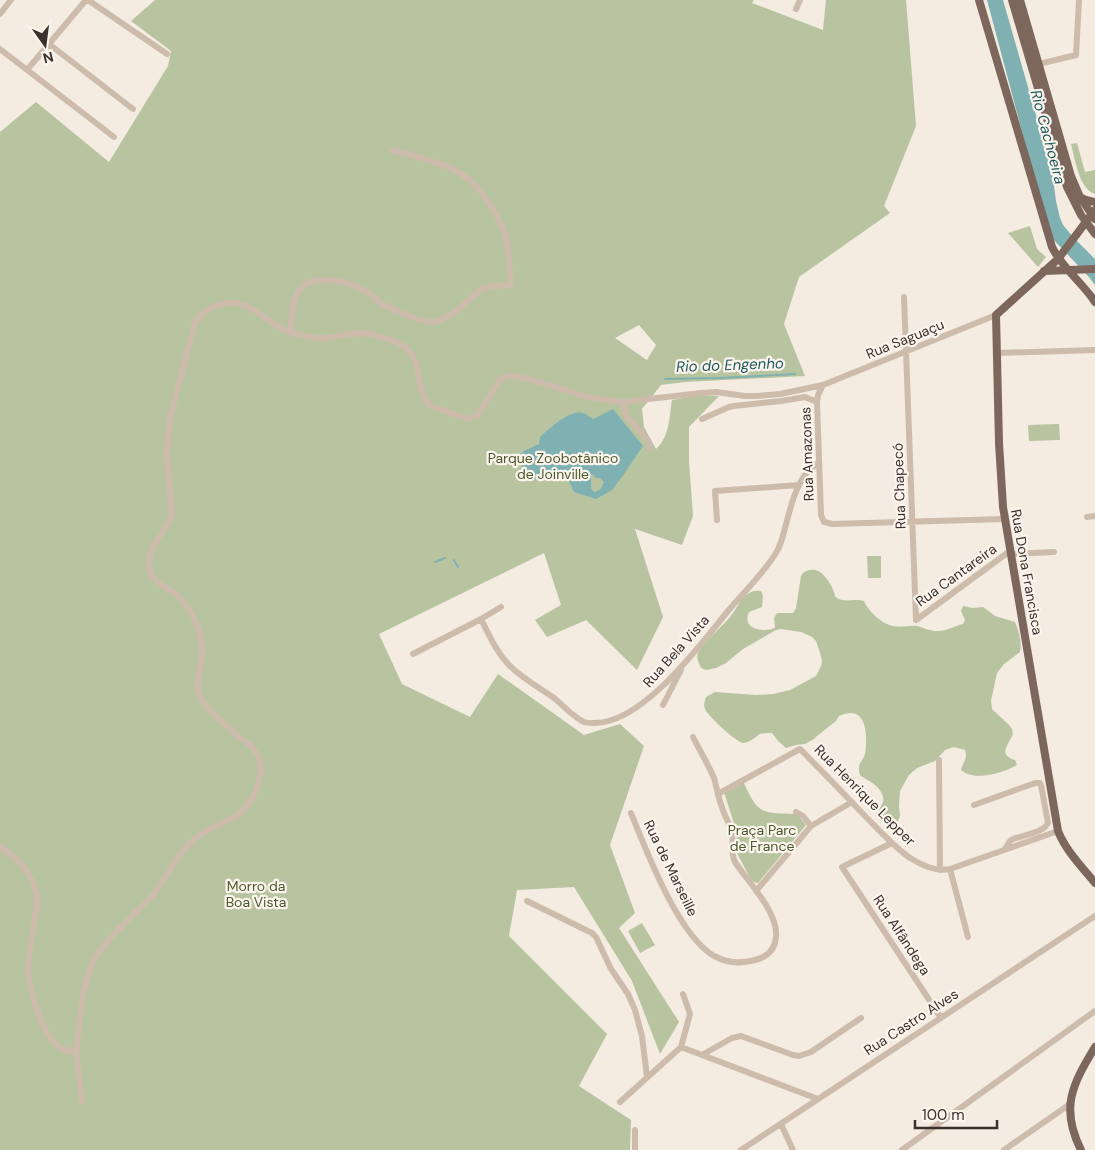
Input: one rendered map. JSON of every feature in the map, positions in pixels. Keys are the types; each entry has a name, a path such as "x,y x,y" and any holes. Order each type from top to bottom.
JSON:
{"main road":[{"path":"979,0 1048,237 1052,247 1068,270 1081,283 1095,302"},
{"path":"1012,0 1064,180 1074,202 1095,234"},
{"path":"996,315 1060,256 1086,222 1094,215 1080,197 1071,176 1020,0"},
{"path":"1080,197 1095,202"},
{"path":"1044,271 1095,269"},
{"name":"Rua Dona Francisca","path":"996,315 1000,458 1004,519 1058,831 1067,849 1095,884"},
{"path":"1081,1150 1073,1131 1070,1104 1076,1082 1095,1047"}],"street":[{"path":"0,14 11,0"},
{"path":"27,70 87,0 167,54"},
{"path":"796,9 800,0"},
{"path":"1039,64 1076,55 1079,0"},
{"path":"49,44 133,109"},
{"path":"0,49 114,137"},
{"path":"291,332 292,306 295,297 308,282 317,279 334,280 355,286 369,293 383,304 421,320 431,322 451,315 481,289 511,285 504,230 486,198 469,179 457,172 435,162 392,150"},
{"name":"Rua Chapecó","path":"904,297 916,620"},
{"path":"82,1102 76,1052 87,980 96,956 112,936 157,890 175,861 190,842 201,833 243,812 255,795 261,776 258,754 206,706 201,697 198,682 202,648 200,633 194,618 183,600 157,582 149,571 148,563 153,547 169,523 172,515 167,457 170,418 190,338 194,326 203,312 219,305 233,303 250,308 277,326 309,337 323,338 364,333 384,338 407,349 415,360 423,394 427,402 432,406 468,419 477,416 500,381 508,376 532,380 591,398 622,402 716,392 745,396 798,394 817,402"},
{"name":"Rua Saguaçu","path":"798,394 996,315"},
{"path":"996,353 1095,350"},
{"name":"Rua Amazonas","path":"823,385 817,402 821,515 824,522 832,524 913,522"},
{"path":"702,419 728,407 781,401 798,394"},
{"path":"764,403 769,395"},
{"path":"757,396 764,403"},
{"path":"622,402 628,417 648,440 650,449"},
{"name":"Rua Bela Vista","path":"481,619 491,640 508,664 578,718 596,724 608,722 635,710 656,693 685,662 776,554 799,485 806,474 819,462"},
{"path":"716,520 714,491 799,485"},
{"path":"1087,517 1095,516"},
{"path":"913,522 1004,519"},
{"path":"1010,553 1054,552"},
{"name":"Rua Cantareira","path":"916,620 1010,553"},
{"path":"413,654 501,607"},
{"path":"663,705 685,662"},
{"name":"Rua de Marseille","path":"631,813 674,908 698,943 716,957 732,962 748,962 765,956 772,950 776,937 775,924 770,912 733,857 732,832 722,810 710,769 693,738"},
{"name":"Rua Henrique Lepper","path":"718,794 800,749 892,843 910,858 926,867 940,870"},
{"path":"939,760 940,870 950,869 1058,831"},
{"path":"974,805 1035,783 1040,783 1047,825 1041,830 1010,841 1006,849"},
{"path":"756,891 811,826 852,802"},
{"path":"796,812 803,816 811,826"},
{"name":"Rua Alfândega","path":"892,843 842,867 941,1018"},
{"path":"0,847 28,871 38,896 28,970 40,1020 60,1048 76,1052"},
{"path":"950,869 968,937"},
{"path":"527,901 592,933 596,937 611,969 628,994 635,1010 642,1036 647,1077"},
{"name":"Rua Castro Alves","path":"741,1150 1095,916"},
{"path":"620,1102 681,1047 690,1014 682,994"},
{"path":"902,1150 1095,1011"},
{"path":"702,1055 728,1040 741,1036 793,1055 804,1055 860,1018"},
{"path":"681,1047 818,1099"},
{"path":"1004,1150 1070,1104"},
{"path":"781,1124 793,1150"},
{"path":"635,1130 635,1150"}],"green space":[{"name":"Morro da Boa Vista","path":"155,0 754,0 752,3 823,30 826,0 906,0 916,126 884,206 890,213 799,277 784,324 805,376 661,385 642,409 644,427 656,449 661,444 666,433 672,400 700,395 719,396 689,427 689,461 693,516 682,545 635,529 663,617 637,670 586,620 547,637 535,620 561,605 544,553 379,634 402,684 470,717 498,674 584,735 620,724 644,746 610,845 635,913 619,928 679,1022 660,1054 632,981 574,887 517,890 509,936 607,1034 579,1086 631,1120 630,1150 0,1150 0,132 36,102 109,162 168,66 171,51 131,21","holes":["639,325 656,345 647,360 615,338"]},
{"path":"1077,143 1085,172 1095,170 1095,194 1085,186 1078,173 1071,144"},
{"path":"1030,226 1037,249 1046,257 1038,267 1008,233"},
{"path":"1059,424 1060,440 1029,441 1028,425"},
{"path":"867,556 881,556 881,578 868,578"},
{"path":"809,570 817,570 826,578 835,596 841,600 864,601 876,616 889,625 899,627 917,626 937,631 946,630 963,624 965,620 961,611 963,606 983,607 995,616 1015,622 1020,637 1020,652 1004,664 997,673 991,701 992,709 1012,729 1013,734 1005,752 1010,758 1015,760 1017,765 989,775 967,774 961,770 966,758 965,750 954,747 945,750 935,761 917,768 909,775 900,791 900,816 898,821 885,823 878,816 883,800 882,794 878,788 859,773 859,766 865,754 866,738 864,723 855,714 848,713 839,716 836,721 814,739 805,744 786,748 772,733 760,734 750,741 743,743 722,728 704,707 706,697 715,692 756,695 773,694 790,690 816,676 822,662 816,641 801,632 776,630 743,649 726,663 716,668 706,670 701,668 697,657 704,644 730,617 744,597 751,592 761,591 763,596 762,607 749,612 748,622 759,630 775,628 774,618 777,613 793,613 796,608 801,576"},
{"name":"Praça Parc de France","path":"743,781 753,800 762,810 798,815 806,825 758,883 751,880 737,853 736,830 724,792"},
{"path":"642,923 655,945 640,953 628,931"}],"water":[{"path":"987,0 1003,0 1052,171 1060,218 1063,225 1074,238 1095,259 1095,285 1049,233"},
{"path":"613,409 643,446 612,490 596,499 574,492 565,473 553,472 540,477 540,480 533,478 530,482 520,463 519,455 539,444 540,437 554,425 572,414 584,413 593,419","holes":["591,474 595,478 600,478 604,482 600,490 594,492 591,489"]}],"waterway":[{"name":"Rio do Engenho","path":"665,379 795,374"},
{"path":"435,562 445,558"},
{"path":"454,560 458,567"}],"water label":[{"name":"Rio Cachoeira","path":"1048,137"}],"park label":[{"name":"Parque Zoobotânico de Joinville","path":"553,466"}]}
